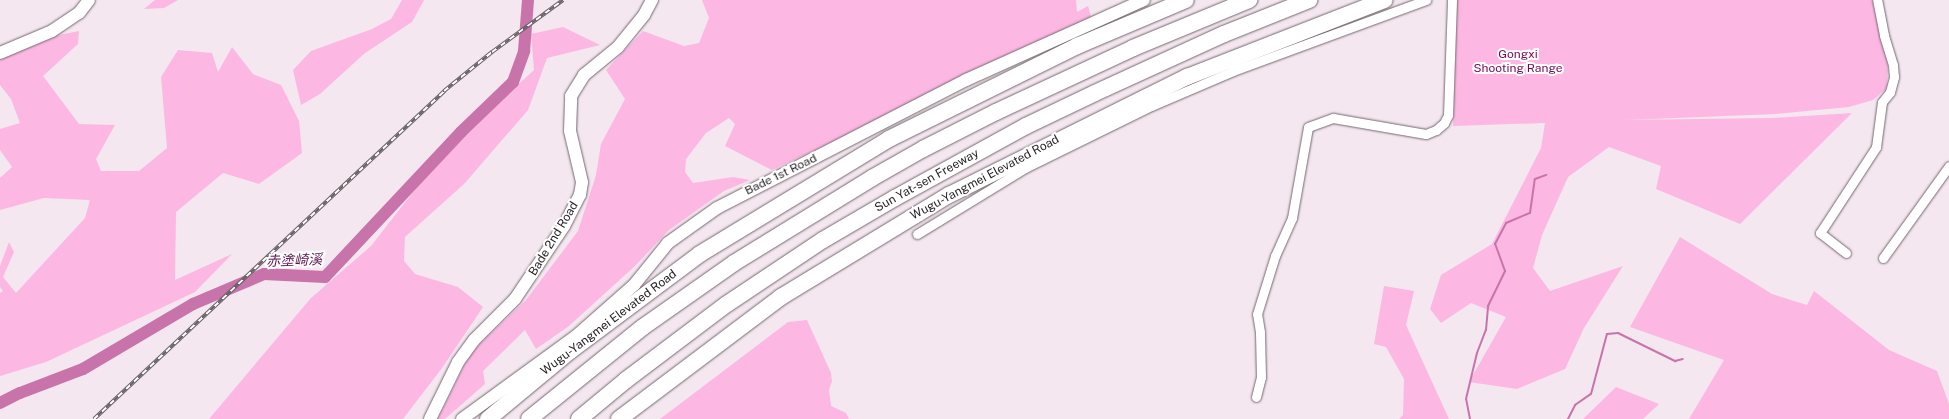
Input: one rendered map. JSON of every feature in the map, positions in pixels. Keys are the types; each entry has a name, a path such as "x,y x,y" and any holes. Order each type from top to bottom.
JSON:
{"highway":[{"name":"Wugu-Yangmei Elevated Road","path":"488,419 570,351 700,254 889,139 1077,46 1186,0"},
{"path":"529,419 643,327 734,263 915,154 1070,77 1249,0"},
{"name":"Sun Yat-sen Freeway","path":"579,419 626,380 727,304 823,240 895,198 1026,126 1224,34 1309,0"},
{"name":"Wugu-Yangmei Elevated Road","path":"619,419 781,296 949,195 1187,77 1385,0"}],"street":[{"path":"0,53 52,31 79,13 89,0"},
{"name":"Bade 2nd Road","path":"430,419 458,362 474,340 515,299 564,226 580,195 582,182 570,131 571,96 584,75 618,47 644,15 652,0"},
{"name":"Bade 1st Road","path":"462,419 575,337 634,286 668,243 717,208 966,80 1144,0"},
{"path":"917,234 1025,168 1151,106 1233,71 1426,0"},
{"path":"1256,396 1261,377 1260,332 1257,314 1275,256 1292,218 1308,127 1333,118 1426,134 1440,126 1448,115 1452,0"},
{"path":"1846,253 1820,233 1876,146 1882,102 1890,92 1894,77 1893,65 1884,35 1877,0"},
{"path":"1883,258 1949,166"}],"green space":[{"path":"155,0 178,0 164,8 144,9"},
{"path":"402,0 424,0 412,22 365,53 320,94 301,105 293,70 311,51 372,29 391,19"},
{"path":"702,0 1076,0 1077,12 1088,6 1092,20 772,170 725,146 735,124 729,118 706,133 686,159 685,172 693,183 733,177 750,180 724,191 669,230 636,265 569,326 536,349 525,330 483,371 485,384 445,419 438,419 470,353 526,300 578,231 596,175 601,144 625,99 606,70 643,31 684,46 699,43 709,18"},
{"name":"Gongxi Shooting Range","path":"1457,0 1873,0 1888,62 1887,88 1873,100 1849,107 1776,114 1625,120 1773,118 1852,113 1740,224 1656,189 1661,166 1609,147 1568,177 1542,235 1533,268 1550,291 1623,266 1584,328 1565,369 1517,389 1469,382 1506,317 1471,303 1441,323 1430,309 1441,275 1492,244 1541,148 1545,123 1453,126"},
{"path":"563,27 600,45 547,58 528,110 465,183 405,237 404,261 415,274 458,287 483,307 442,368 403,419 209,419 311,298 371,246 446,150 534,70 531,34"},
{"path":"79,31 78,44 43,76 79,124 115,125 96,159 101,171 139,171 167,148 161,77 178,50 212,53 218,72 232,47 253,74 281,85 299,121 302,153 259,184 223,173 176,212 175,280 232,254 195,292 46,362 0,376 0,293 3,291 0,287 0,266 9,242 14,252 3,277 16,293 85,218 90,200 44,198 0,210 0,178 12,167 0,150 0,129 20,123 11,99 0,85 0,59 49,37"},
{"path":"1680,237 1772,294 1807,305 1814,291 1889,350 1937,371 1949,404 1949,419 1689,419 1724,360 1630,327"},
{"path":"1384,286 1414,291 1406,325 1449,419 1399,419 1403,415 1404,379 1386,347 1374,344"},
{"path":"807,320 831,373 832,381 829,390 831,406 846,413 849,419 660,419 788,322"},
{"path":"1616,387 1659,404 1643,419 1583,419"}],"waterway":[{"name":"赤塗崎溪","path":"0,403 20,393 83,369 193,304 264,274 325,277 461,132 513,82 524,51 528,0"},
{"path":"1470,419 1466,399 1477,353 1486,330 1488,306 1505,271 1495,244 1506,223 1530,213 1535,179 1546,175"},
{"path":"1568,419 1575,405 1591,394 1607,334 1618,333 1675,361 1683,359"}],"railway":[{"path":"94,419 444,91 492,52 563,0"}]}
